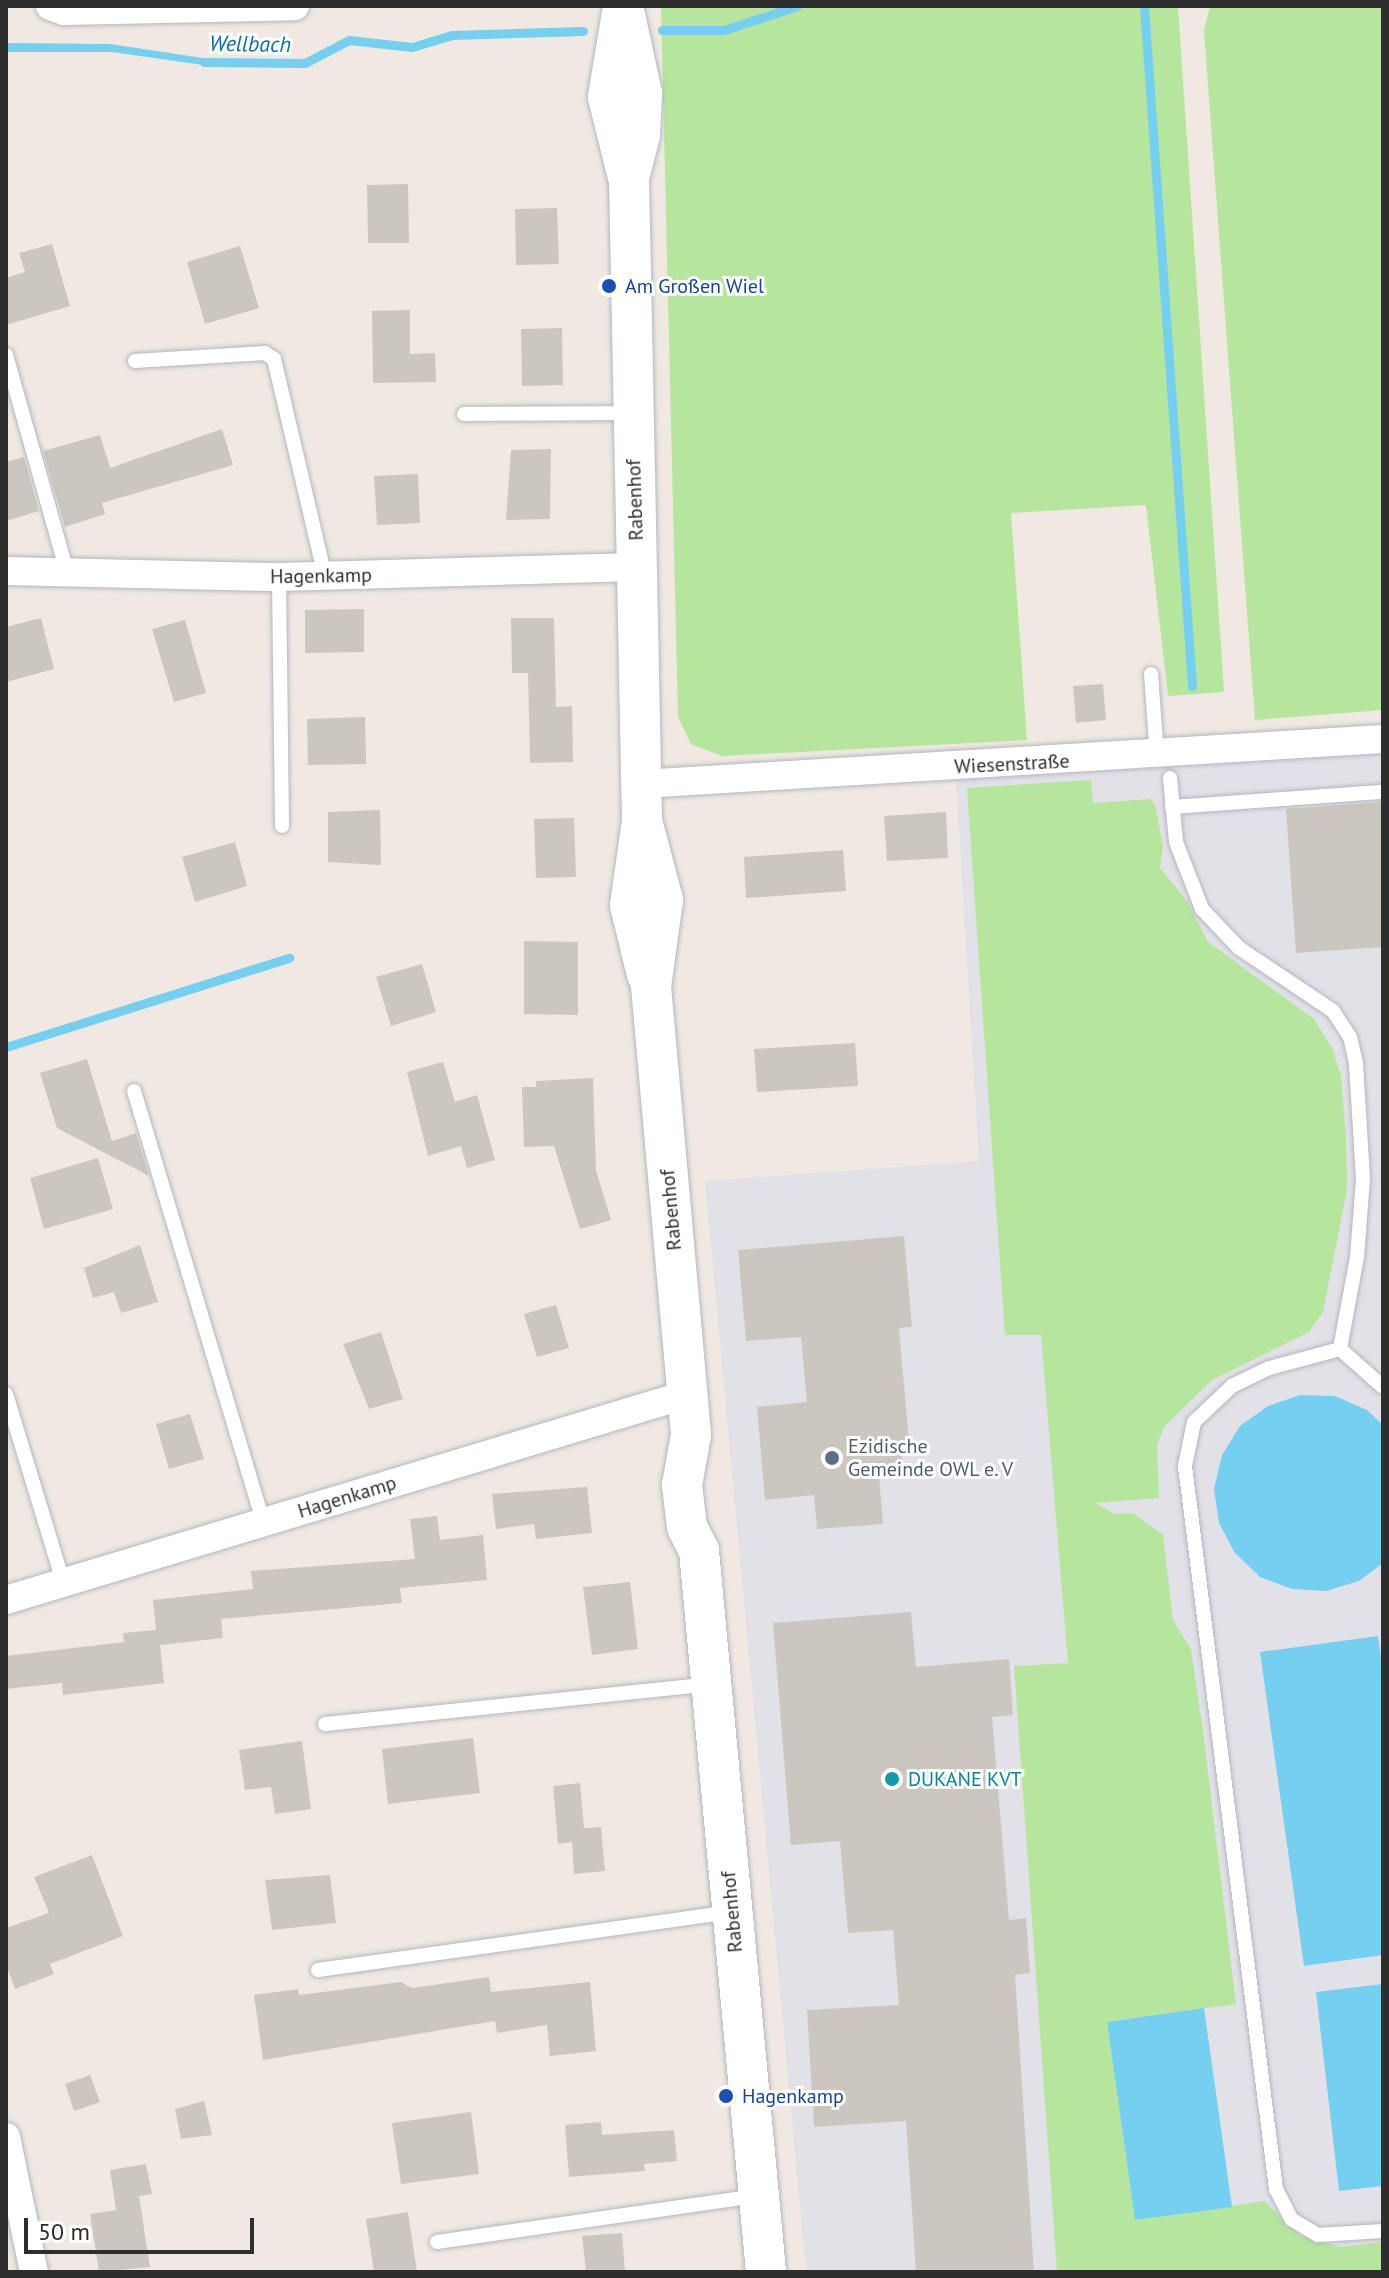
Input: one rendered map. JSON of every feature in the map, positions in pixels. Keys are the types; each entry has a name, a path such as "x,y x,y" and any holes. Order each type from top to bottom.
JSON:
{"street":[{"path":"50,6 64,11 295,6"},
{"name":"Rabenhof","path":"623,8 642,93 640,135 629,178 641,802 630,905 637,952 651,986 691,1435 682,1485 687,1527 699,1551 766,2272"},
{"name":"Hagenkamp","path":"6,571 325,577 637,567"},
{"name":"Wiesenstraße","path":"641,802 1163,767 1383,739"},
{"name":"Hagenkamp","path":"6,1600 688,1394"},
{"path":"6,2137 34,2272"}],"lane":[{"path":"135,361 265,353 274,359 325,577"},
{"path":"6,355 67,572"},
{"path":"464,414 632,413"},
{"path":"279,577 282,826"},
{"path":"1151,674 1176,842 1202,909 1239,948 1333,1011 1350,1037 1363,1179 1357,1257 1340,1349"},
{"path":"1172,807 1383,792"},
{"path":"134,1091 264,1523"},
{"path":"1340,1349 1383,1387"},
{"path":"1340,1349 1269,1368 1232,1386 1194,1422 1185,1466 1276,2189 1291,2219 1318,2235 1383,2231"},
{"path":"6,1394 63,1582"},
{"path":"325,1724 711,1684"},
{"path":"318,1970 732,1912"},
{"path":"437,2242 757,2196"}],"shaded area":[{"path":"1383,751 1383,2272 806,2272 705,1181 979,1161 956,780"}],"green space":[{"path":"661,6 1178,6 1224,692 1168,696 1146,505 1011,513 1027,740 722,756 691,744 678,717"},
{"path":"1210,6 1383,6 1383,710 1255,720 1204,31"},
{"path":"1091,780 1093,803 1150,799 1155,804 1163,846 1160,868 1187,901 1208,942 1314,1019 1332,1048 1341,1076 1346,1137 1347,1190 1323,1312 1309,1332 1212,1380 1164,1427 1157,1445 1159,1498 1095,1503 1115,1514 1133,1513 1163,1535 1173,1620 1191,1649 1236,2004 1107,2022 1135,2220 1264,2201 1300,2236 1340,2247 1383,2242 1383,2272 1057,2272 1014,1666 1068,1663 1041,1335 1005,1335 967,788"}],"water":[{"path":"6,43 110,44 216,60 217,67 112,52 6,52"},
{"path":"1300,1395 1335,1396 1367,1410 1383,1425 1383,1563 1359,1581 1326,1591 1292,1589 1260,1577 1235,1553 1219,1523 1214,1489 1222,1455 1240,1426 1268,1406"},
{"path":"1378,1636 1383,1673 1383,1955 1304,1966 1260,1652"},
{"path":"1383,1984 1383,2186 1339,2191 1316,1992"},
{"path":"1204,2008 1232,2207 1135,2220 1107,2022"}],"building":[{"path":"408,184 409,243 368,243 367,185"},
{"path":"557,208 559,264 516,265 515,209"},
{"path":"52,244 70,306 6,325 6,278 25,272 19,253"},
{"path":"240,246 259,308 205,324 187,262"},
{"path":"410,310 410,354 435,353 436,382 373,383 372,311"},
{"path":"562,328 563,385 522,386 521,329"},
{"path":"222,429 233,465 102,503 105,514 65,527 43,451 100,435 110,468"},
{"path":"551,449 550,519 506,520 511,450"},
{"path":"24,457 39,511 6,521 6,462"},
{"path":"418,474 420,523 377,525 374,476"},
{"path":"364,609 364,652 305,653 305,610"},
{"path":"41,618 54,669 6,682 6,627"},
{"path":"511,618 554,618 556,707 572,706 573,762 530,763 528,673 512,673"},
{"path":"185,620 206,693 174,702 152,629"},
{"path":"1103,684 1106,720 1076,723 1073,686"},
{"path":"365,717 366,764 308,765 307,719"},
{"path":"1383,802 1383,947 1296,953 1286,809"},
{"path":"380,810 381,865 328,862 328,812"},
{"path":"946,812 948,858 887,861 884,816"},
{"path":"574,818 576,877 536,878 534,819"},
{"path":"235,842 247,886 195,902 182,857"},
{"path":"843,850 846,891 746,898 744,857"},
{"path":"524,941 578,942 578,1015 524,1014"},
{"path":"422,964 436,1012 391,1026 376,977"},
{"path":"855,1043 858,1086 757,1092 754,1049"},
{"path":"87,1059 112,1141 136,1133 149,1176 57,1128 40,1073"},
{"path":"443,1062 455,1102 477,1095 495,1160 467,1168 461,1146 428,1156 407,1072"},
{"path":"593,1078 596,1170 611,1220 580,1229 554,1146 524,1147 522,1087 536,1087 536,1081"},
{"path":"98,1158 113,1209 44,1229 30,1178"},
{"path":"904,1236 912,1327 899,1328 909,1443 901,1443 903,1472 879,1474 883,1524 817,1529 814,1495 765,1500 757,1407 807,1402 801,1337 746,1341 738,1250"},
{"path":"140,1245 158,1302 121,1313 114,1292 93,1298 84,1268"},
{"path":"556,1305 569,1348 537,1357 524,1314"},
{"path":"381,1332 403,1399 369,1409 343,1344"},
{"path":"190,1414 204,1459 169,1469 156,1424"},
{"path":"587,1487 592,1533 536,1539 534,1524 496,1529 492,1494"},
{"path":"437,1516 440,1540 483,1535 487,1580 400,1588 402,1603 221,1619 223,1638 160,1645 164,1683 63,1695 62,1683 6,1689 6,1656 124,1642 123,1633 156,1630 153,1600 253,1589 251,1571 415,1559 410,1519"},
{"path":"630,1582 638,1649 592,1655 583,1587"},
{"name":"DUKANE KVT","path":"911,1612 916,1667 1009,1659 1013,1715 992,1717 1009,1920 1026,1918 1030,1973 1015,1975 1034,2272 916,2272 906,2121 814,2127 807,2010 899,2005 893,1930 848,1933 840,1841 791,1845 773,1623"},
{"path":"473,1738 480,1793 388,1804 382,1749"},
{"path":"302,1741 311,1809 275,1814 271,1787 245,1790 239,1750"},
{"path":"580,1783 584,1828 601,1827 605,1871 574,1874 572,1842 558,1844 553,1786"},
{"path":"92,1855 123,1936 50,1964 54,1974 15,1989 6,1965 6,1928 49,1913 34,1877"},
{"path":"330,1875 336,1923 272,1930 265,1880"},
{"path":"489,1977 491,1992 590,1982 596,2051 550,2056 547,2025 497,2033 495,2021 263,2060 254,1995 298,1989 299,1995 401,1982 412,1988"},
{"path":"90,2075 100,2102 74,2111 65,2084"},
{"path":"204,2101 212,2135 181,2139 175,2109"},
{"path":"471,2112 479,2174 401,2184 392,2123"},
{"path":"601,2122 602,2135 674,2130 677,2161 644,2164 645,2171 569,2177 565,2125"},
{"path":"146,2164 152,2194 139,2196 150,2267 99,2272 90,2214 116,2210 110,2170"},
{"path":"408,2212 417,2272 374,2272 366,2219"},
{"path":"622,2233 625,2272 586,2272 582,2236"}],"waterway":[{"name":"Wellbach","path":"662,30 724,30 797,6"},
{"path":"1144,6 1192,686"},
{"name":"Wellbach","path":"204,62 305,63 349,40 412,47 452,35 583,31"},
{"path":"6,1047 289,958"}],"place":[{"name":"Am Großen Wiel","path":"609,286"},
{"name":"Ezidische Gemeinde OWL e. V","path":"832,1458"},
{"name":"DUKANE KVT","path":"892,1779"},
{"name":"Hagenkamp","path":"726,2096"}]}
